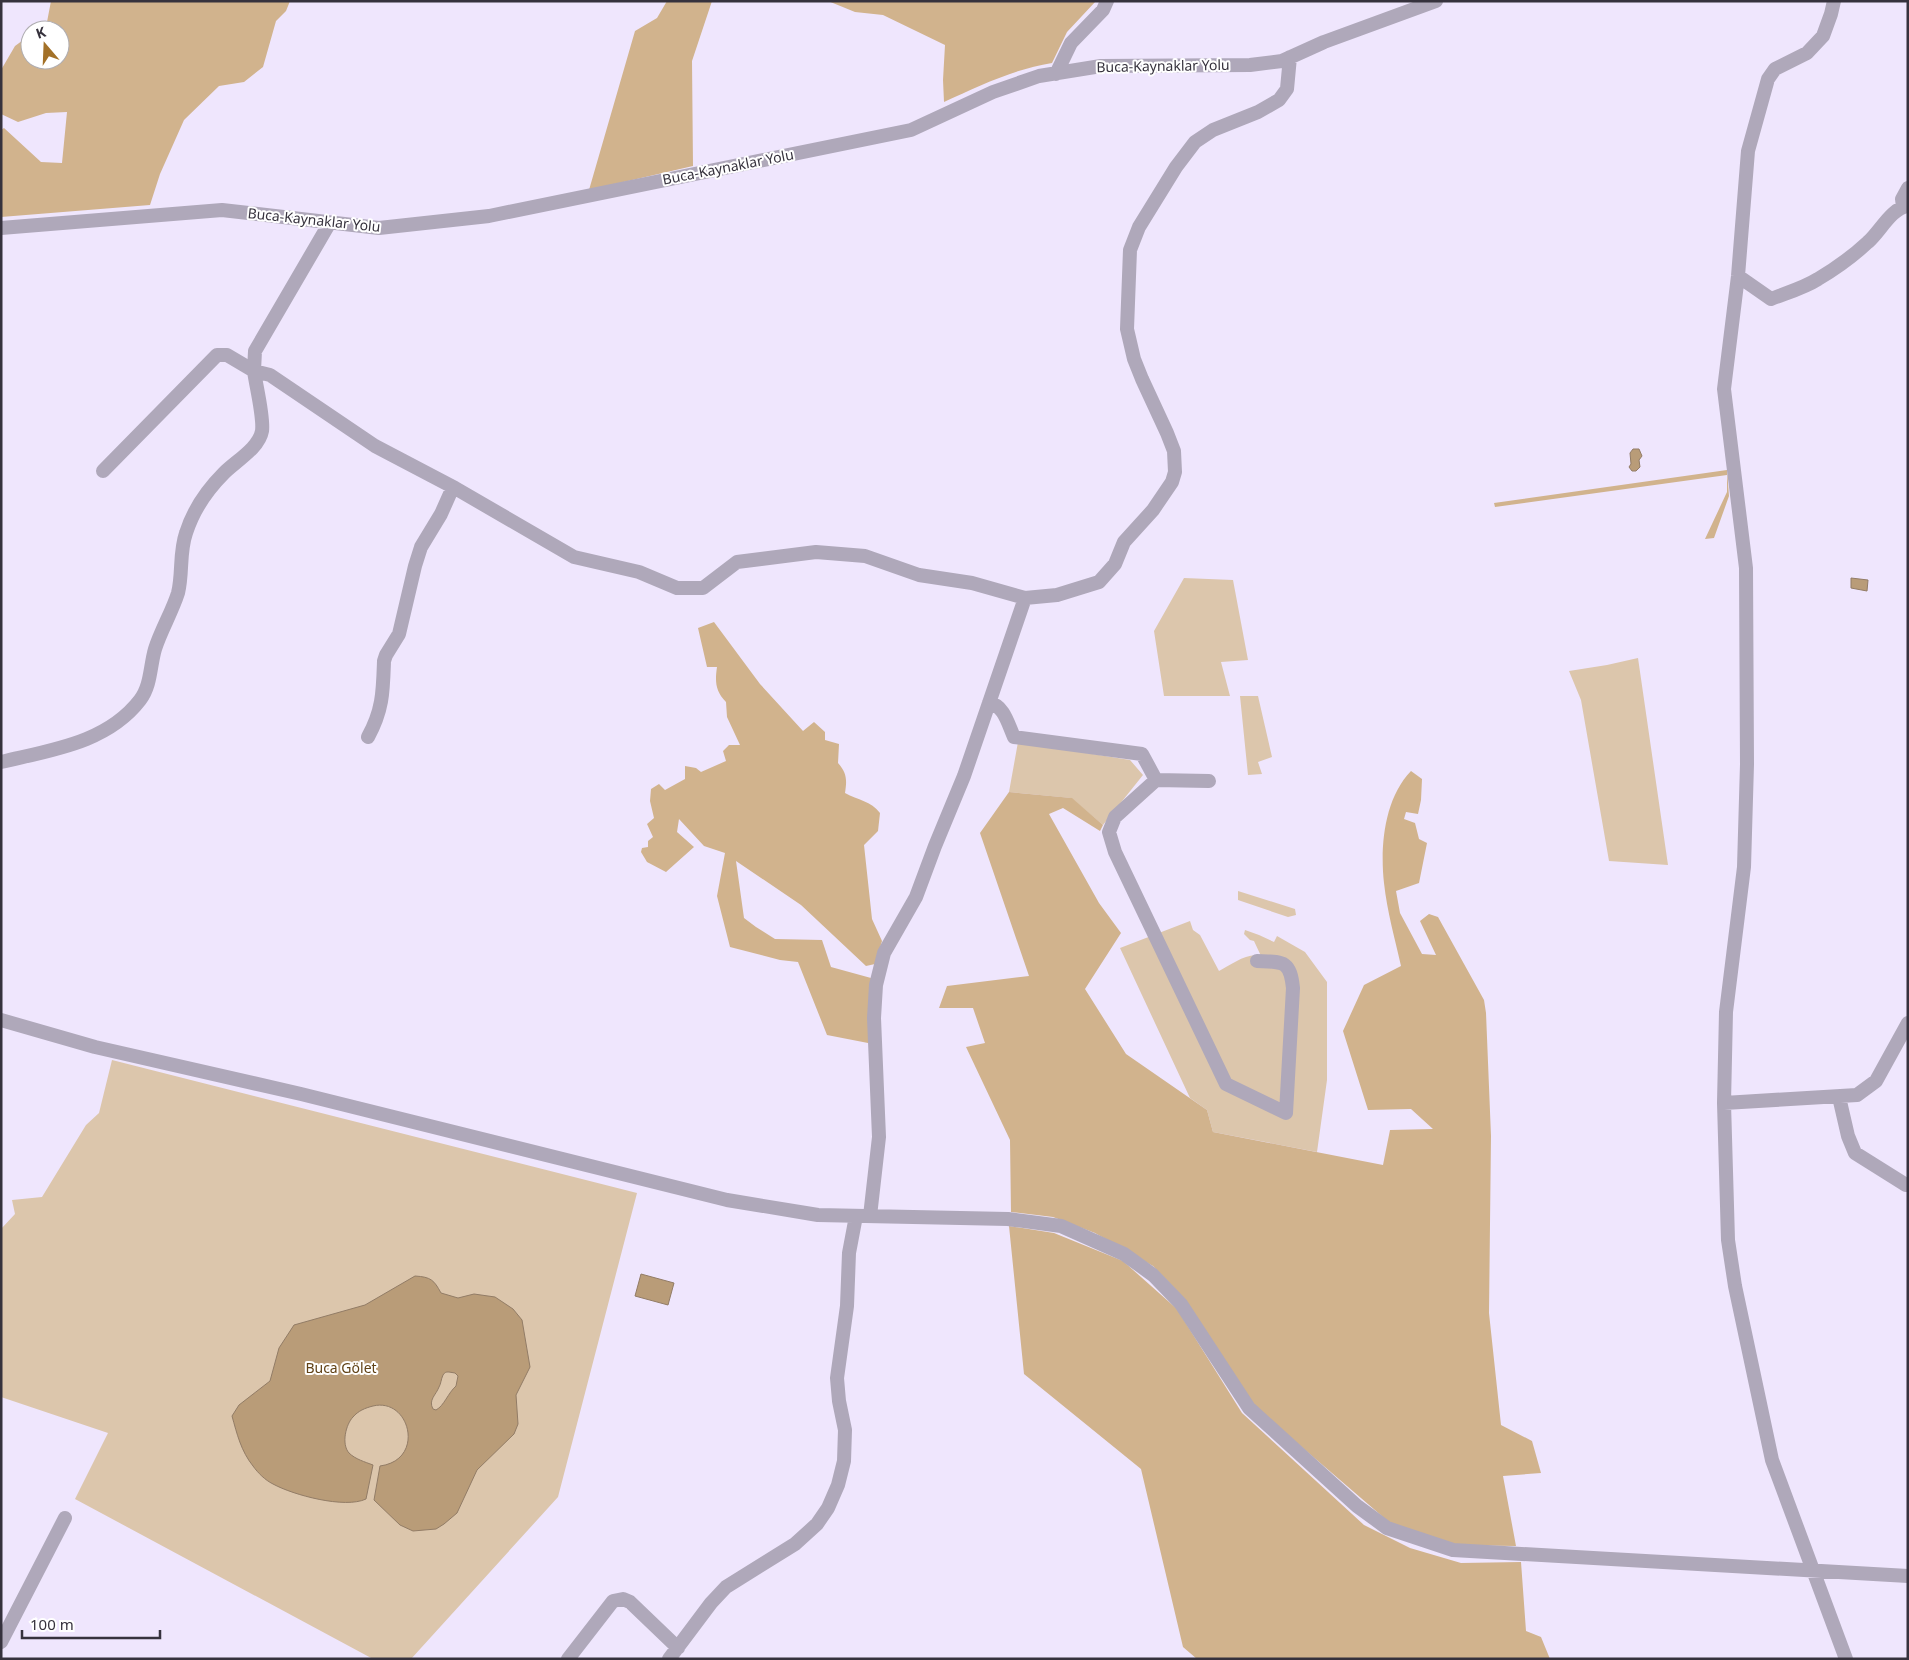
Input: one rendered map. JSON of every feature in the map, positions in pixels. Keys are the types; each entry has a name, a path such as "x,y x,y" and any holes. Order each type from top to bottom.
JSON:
{"street":[{"path":"1056,74 1071,43 1103,10 1107,1"},
{"name":"Buca-Kaynaklar Yolu","path":"1,228 222,210 329,224 379,228 489,216 911,130 993,92 1039,76 1101,66 1250,64 1282,61 1324,42 1436,1"},
{"path":"1834,1 1823,36 1807,53 1775,69 1768,79 1748,151 1738,276 1724,389 1746,568 1744,867 1726,1012 1724,1103 1728,1240 1735,1286 1772,1460 1846,1659"},
{"path":"103,471 217,355 227,355 254,371 270,375 375,446 453,487 574,557 639,572 677,588 703,588 737,562 816,552 865,556 919,575 972,583 1025,598 1057,595 1099,582 1115,564 1124,542 1153,510 1172,482 1175,472 1174,451 1139,372 1127,329 1130,250 1139,227 1176,167 1195,142 1213,130 1258,112 1279,100 1287,89 1290,57"},
{"path":"1738,276 1771,299 1817,280 1863,247 1905,206 1902,199 1908,188"},
{"path":"1,762 75,744 90,738 120,720 140,700 147,687 155,648 178,593 182,549 189,523 200,504 223,474 256,444 260,436 262,426 254,371 255,351 329,224"},
{"path":"368,736 375,724 382,703 386,655 399,634 421,547 441,514 453,487"},
{"path":"669,1659 711,1603 726,1587 795,1544 817,1524 828,1508 838,1485 844,1461 845,1430 838,1401 837,1378 847,1306 849,1253 863,1216 879,1137 874,1018 876,985 884,953 916,898 964,776 1025,598"},
{"path":"990,703 996,704 1001,709 1014,737 1142,754 1156,780"},
{"path":"1209,781 1156,780 1115,817 1109,832 1115,852 1226,1084 1286,1113 1293,988 1291,973 1284,964 1276,961 1257,961"},
{"path":"1,1020 95,1047 301,1094 727,1200 818,1215 1008,1219 1061,1226 1124,1254 1153,1275 1181,1304 1249,1408 1357,1506 1387,1528 1453,1550 1908,1576"},
{"path":"1724,1103 1857,1096 1876,1081 1908,1023"},
{"path":"1839,1097 1848,1136 1856,1153 1906,1185"},
{"path":"1,1642 65,1518"},
{"path":"568,1659 613,1601 619,1599 630,1602 678,1648"}],"green space":[{"path":"1184,578 1233,580 1248,660 1221,662 1230,696 1164,696 1154,631"},
{"path":"1638,658 1668,865 1609,861 1581,700 1569,671"},
{"path":"1240,696 1258,696 1272,757 1258,762 1262,774 1248,775"},
{"path":"1018,742 1130,760 1143,775 1103,825 1071,798 1009,792"},
{"path":"1238,891 1295,909 1296,915 1288,917 1238,900"},
{"path":"1190,921 1193,930 1200,935 1219,971 1245,957 1261,956 1254,941 1244,934 1245,930 1274,942 1277,936 1305,952 1327,982 1327,1080 1317,1152 1213,1132 1207,1110 1190,1098 1120,948"},
{"name":"Buca Gölet","path":"112,1060 637,1193 558,1497 411,1659 373,1659 75,1499 108,1433 1,1397 1,1229 15,1214 12,1200 42,1197 86,1125 99,1113"}],"shaded area":[{"path":"51,1 290,1 286,11 276,21 263,67 244,82 219,86 184,120 160,174 150,205 1,217 1,130 4,128 41,162 62,163 67,112 46,113 18,122 1,114 1,70 15,46 20,42 20,70 70,70 70,20 47,20"},
{"path":"667,1 712,1 692,61 693,166 589,190 635,31 657,18"},
{"path":"828,1 1096,1 1067,32 1052,63 1010,74 944,102 945,45 883,15 855,12"},
{"path":"1633,449 1639,449 1642,456 1639,460 1640,467 1636,471 1632,471 1629,467 1631,464 1630,453"},
{"path":"1727,470 1729,496 1714,538 1705,539 1727,492 1727,475 1495,507 1494,503"},
{"path":"1851,578 1868,580 1867,591 1851,588"},
{"path":"714,622 760,684 803,731 814,722 825,732 825,740 839,744 838,763 846,777 845,793 868,803 880,813 878,831 864,845 872,919 882,941 875,964 866,966 801,905 736,861 744,918 775,939 822,940 831,967 871,978 868,1043 827,1035 798,962 780,960 730,947 717,896 725,853 704,846 679,819 677,832 694,847 666,872 647,862 641,852 642,848 648,847 648,841 653,837 647,824 654,818 650,801 651,789 659,784 665,790 685,779 685,766 696,768 701,772 726,761 723,751 729,745 740,745 727,717 726,702 718,690 716,681 717,667 707,667 698,628"},
{"path":"1411,771 1422,779 1421,800 1418,814 1406,812 1404,819 1415,823 1419,839 1427,843 1419,883 1396,891 1400,913 1422,954 1436,955 1420,921 1429,914 1438,917 1484,1000 1486,1013 1491,1136 1489,1313 1501,1425 1532,1441 1541,1473 1503,1476 1516,1546 1447,1545 1390,1523 1253,1405 1185,1299 1153,1266 1095,1233 1053,1217 1011,1212 1010,1140 966,1047 985,1043 973,1008 939,1008 947,986 1029,976 980,833 1009,792 1072,798 1103,825 1100,831 1063,808 1049,814 1099,903 1121,933 1085,989 1126,1054 1207,1110 1213,1132 1383,1165 1390,1130 1433,1129 1411,1109 1368,1110 1343,1031 1364,985 1401,966 1385,893 1383,854 1386,824 1390,809 1402,782"},
{"path":"1009,1226 1054,1233 1123,1261 1177,1309 1242,1413 1364,1525 1410,1548 1461,1563 1521,1562 1526,1631 1541,1637 1550,1659 1197,1659 1183,1647 1141,1469 1024,1374"},
{"path":"641,1274 674,1283 668,1305 635,1296"},
{"path":"415,1276 420,1276 431,1280 441,1293 458,1298 474,1294 495,1297 513,1309 522,1320 530,1367 516,1395 518,1424 514,1434 477,1470 457,1513 436,1529 413,1531 400,1525 374,1500 380,1466 394,1461 404,1453 408,1442 408,1430 404,1419 396,1411 386,1406 373,1406 359,1411 350,1420 347,1429 345,1445 349,1453 357,1459 373,1465 366,1499 357,1502 333,1502 319,1499 273,1484 253,1466 242,1448 238,1436 232,1416 239,1405 270,1381 279,1348 294,1325 365,1305","holes":["444,1373 455,1373 458,1376 456,1386 439,1408 433,1409 431,1403"]}]}
